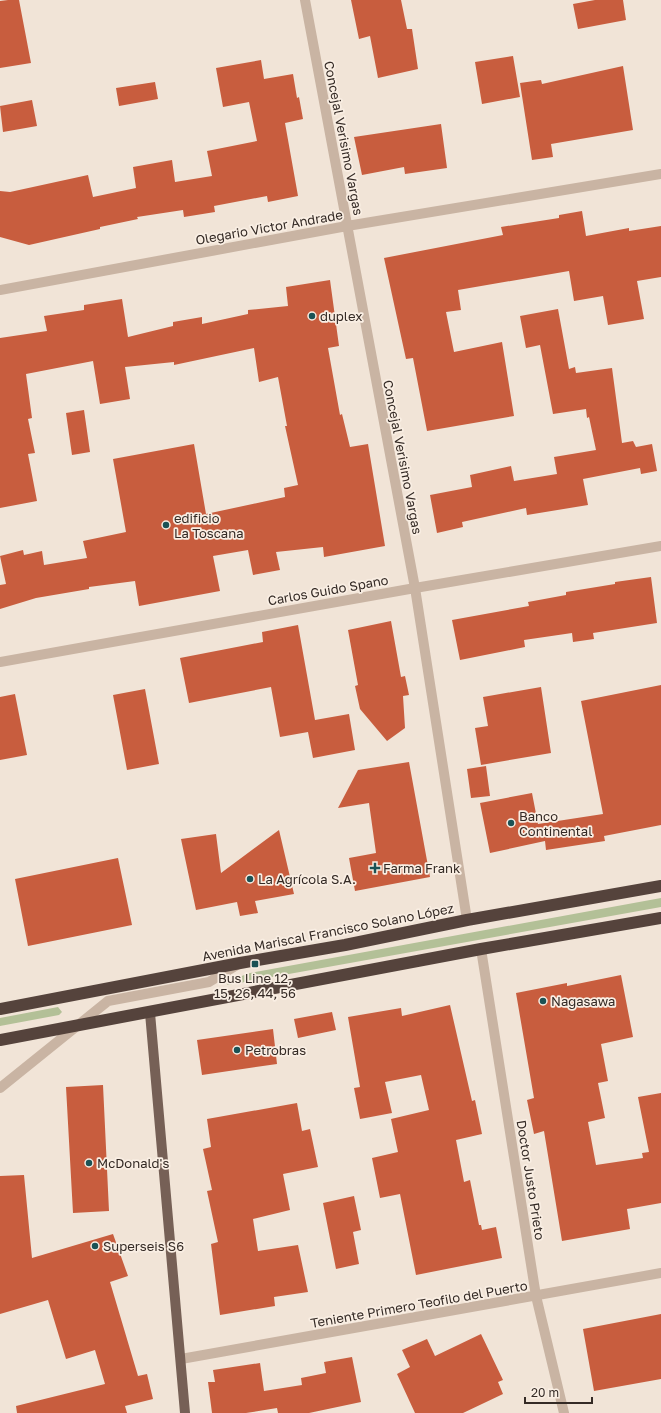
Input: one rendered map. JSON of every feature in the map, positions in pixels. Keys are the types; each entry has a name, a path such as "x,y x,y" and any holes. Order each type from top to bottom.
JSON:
{"highway":[{"name":"Avenida Mariscal Francisco Solano López","path":"0,1009 240,963 345,945 467,920 661,886"},
{"path":"0,1040 482,949 661,918"}],"main road":[{"path":"150,1012 185,1413"}],"street":[{"name":"Concejal Verisimo Vargas","path":"305,0 415,588 467,920"},
{"name":"Olegario Victor Andrade","path":"0,290 347,226 661,174"},
{"name":"Carlos Guido Spano","path":"0,662 661,546"},
{"name":"Doctor Justo Prieto","path":"482,949 536,1296 564,1413"},
{"path":"0,1088 108,1001 209,982 240,963"},
{"name":"Teniente Primero Teofilo del Puerto","path":"181,1359 661,1273"}],"green space":[{"path":"661,898 661,907 228,985 225,982 250,973"},
{"path":"58,1007 62,1012 59,1015 0,1026 0,1018"}],"building":[{"path":"19,0 31,63 0,68 0,1"},
{"path":"351,0 401,0 407,29 412,29 418,69 378,78 370,36 359,39"},
{"path":"595,0 623,0 626,20 578,29 573,4"},
{"path":"513,56 520,97 482,104 475,62"},
{"path":"261,60 264,79 293,74 297,98 299,97 303,119 285,123 298,196 268,202 267,196 214,206 215,212 184,217 183,210 137,217 138,219 100,227 100,229 29,245 0,237 0,191 10,192 88,175 93,197 136,188 133,167 172,160 175,182 212,176 207,151 257,141 249,102 223,107 216,68"},
{"path":"623,66 633,130 551,144 553,157 532,160 520,83 541,80 542,84"},
{"path":"155,82 158,99 119,106 116,88"},
{"path":"32,100 37,126 3,132 0,106"},
{"path":"441,124 447,168 405,174 404,167 362,175 354,137"},
{"path":"582,211 586,236 629,228 629,231 661,226 661,277 637,281 644,319 608,325 603,296 574,301 569,271 458,290 461,310 446,312 454,352 502,342 514,416 427,431 413,358 406,359 384,258 503,235 501,227 559,218 559,215"},
{"path":"330,280 339,346 328,348 340,415 342,414 350,447 368,444 385,546 324,557 323,547 276,552 280,570 253,575 248,550 213,556 220,591 139,606 135,581 89,587 89,589 36,598 0,609 0,585 6,584 0,556 23,550 24,555 42,551 44,565 87,558 83,541 126,532 113,459 194,444 206,514 285,497 284,488 298,485 285,426 287,426 278,377 259,382 254,348 174,365 174,362 125,367 130,399 100,404 93,361 26,374 32,418 28,419 35,453 28,454 37,501 0,508 0,338 47,331 44,316 84,310 84,305 122,299 128,337 173,326 173,322 202,317 202,324 248,314 248,310 288,306 286,287"},
{"path":"558,309 569,369 575,367 576,373 612,368 622,443 633,441 636,447 652,444 657,471 641,474 640,468 583,479 588,505 527,515 526,508 462,522 463,527 437,533 430,495 472,487 470,475 511,466 514,481 557,474 554,457 596,450 586,409 553,414 540,345 526,348 520,316"},
{"path":"84,410 90,452 72,455 66,413"},
{"path":"651,577 657,623 593,633 594,639 573,642 572,633 524,640 525,647 460,660 452,620 529,606 528,602 566,595 566,592 615,584 615,582"},
{"path":"391,621 401,677 405,676 409,695 403,696 405,728 387,741 360,709 355,686 358,685 348,630"},
{"path":"298,625 315,720 349,714 355,750 313,758 308,732 280,737 271,687 189,703 180,658 263,642 262,632"},
{"path":"661,685 661,825 604,836 605,841 546,850 545,841 490,853 480,803 532,793 538,824 603,814 581,701"},
{"path":"541,687 551,753 481,765 475,728 488,726 483,697"},
{"path":"145,689 159,764 127,770 113,695"},
{"path":"15,694 27,755 0,760 0,697"},
{"path":"409,762 430,877 355,891 349,858 376,853 369,803 338,808 358,770"},
{"path":"486,766 490,796 471,798 467,769"},
{"path":"279,830 294,894 255,901 258,913 240,916 237,902 196,910 181,839 216,834 221,873"},
{"path":"118,858 132,925 28,946 15,879"},
{"path":"621,975 633,1037 601,1044 608,1081 598,1083 605,1118 588,1122 596,1165 643,1158 642,1153 649,1152 638,1097 661,1093 661,1203 627,1209 630,1229 562,1241 544,1131 534,1134 527,1100 534,1098 516,993 567,983 567,986"},
{"path":"450,1005 472,1101 475,1100 482,1134 456,1140 464,1182 470,1180 479,1225 481,1225 482,1230 496,1227 502,1258 416,1275 400,1194 380,1198 372,1158 398,1152 391,1119 429,1110 421,1075 385,1082 392,1113 360,1119 354,1088 360,1087 348,1017 401,1008 402,1016"},
{"path":"332,1012 336,1030 298,1038 294,1019"},
{"path":"273,1029 277,1064 202,1075 197,1040"},
{"name":"McDonald's","path":"103,1085 109,1211 73,1213 66,1087"},
{"path":"297,1103 302,1131 310,1129 318,1167 283,1174 290,1210 253,1219 258,1251 298,1245 308,1292 274,1297 275,1306 220,1315 211,1244 218,1242 207,1191 212,1190 203,1149 211,1147 207,1119"},
{"path":"24,1175 32,1258 113,1234 128,1276 110,1282 138,1376 147,1374 153,1399 125,1406 127,1413 17,1413 16,1406 105,1384 95,1350 66,1359 48,1300 0,1314 0,1176"},
{"path":"354,1196 361,1230 353,1232 359,1264 336,1269 323,1203"},
{"path":"661,1314 661,1379 594,1391 583,1329"},
{"path":"481,1334 503,1380 498,1382 503,1394 463,1413 415,1413 397,1374 410,1367 402,1350 427,1339 435,1356"},
{"path":"352,1357 361,1402 309,1413 278,1413 277,1408 246,1413 212,1413 208,1382 215,1382 213,1370 260,1363 264,1391 302,1385 301,1378 326,1373 324,1362"}],"place":[{"name":"duplex","path":"312,316"},
{"name":"edificio La Toscana","path":"166,525"},
{"name":"Banco Continental","path":"511,823"},
{"name":"Farma Frank","path":"375,868"},
{"name":"La Agrícola S.A.","path":"250,879"},
{"name":"Bus Line 12, 15, 26, 44, 56","path":"255,964"},
{"name":"Nagasawa","path":"543,1001"},
{"name":"Petrobras","path":"237,1050"},
{"name":"McDonald's","path":"89,1163"},
{"name":"Superseis S6","path":"95,1246"}]}
